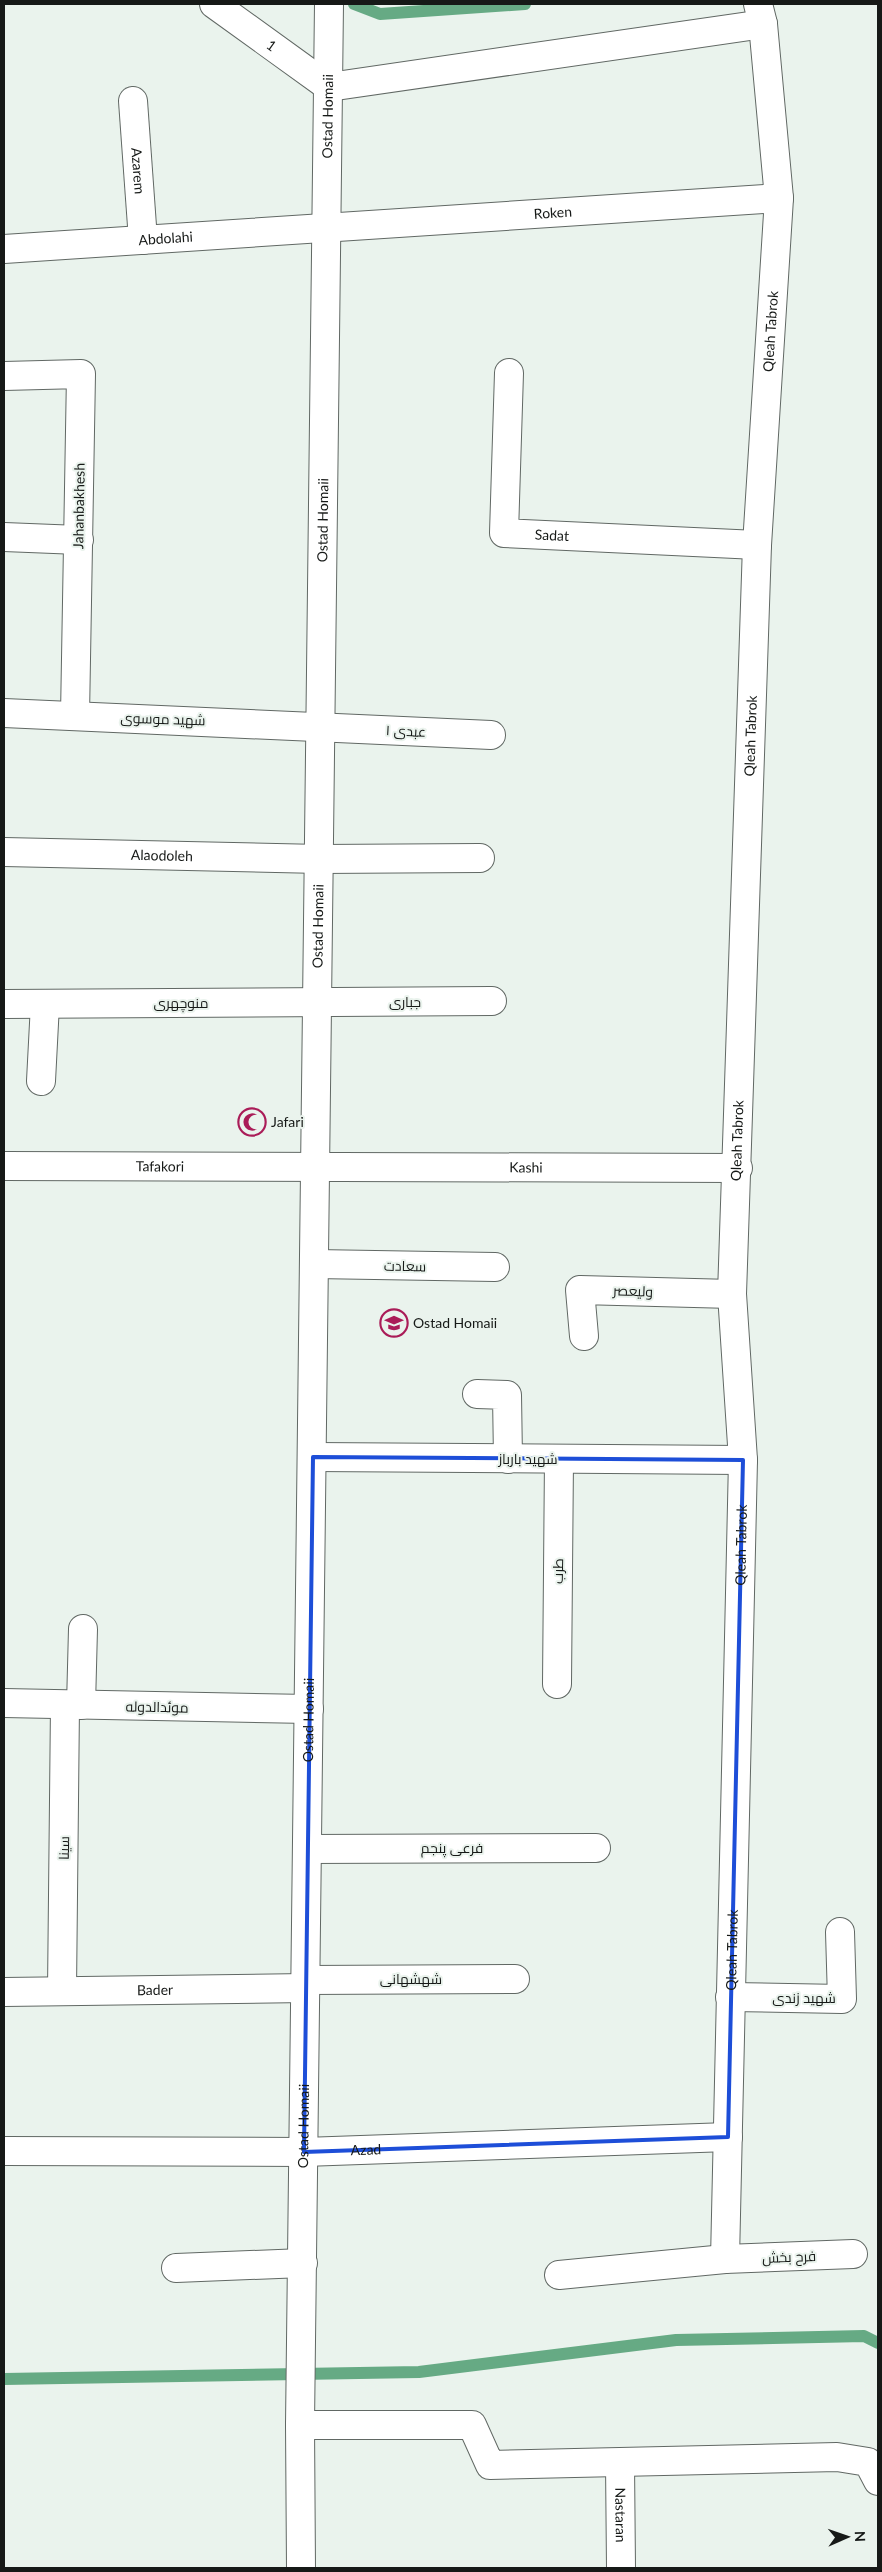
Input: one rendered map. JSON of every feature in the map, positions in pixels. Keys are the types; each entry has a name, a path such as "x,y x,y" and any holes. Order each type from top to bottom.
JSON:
{"street":[{"name":"1","path":"214,4 330,87"},
{"name":"Ostad Homaii","path":"301,2568 300,2425 330,87 329,4"},
{"path":"330,87 760,14"},
{"name":"Qleah Tabrok","path":"725,2259 744,1460 732,1294 738,1168 758,544 779,198 760,14"},
{"name":"Azarem","path":"133,101 143,240"},
{"name":"Roken","path":"328,228 779,198"},
{"name":"Abdolahi","path":"4,249 328,228"},
{"name":"Sadat","path":"510,373 504,533 758,544"},
{"name":"Jahanbakhesh","path":"4,376 81,374 75,716"},
{"path":"4,537 78,540"},
{"name":"شهید موسوی","path":"4,713 322,726"},
{"name":"عبدی ۱","path":"322,726 491,736"},
{"name":"Alaodoleh","path":"4,852 320,859 480,858"},
{"name":"جباری","path":"318,1002 492,1001"},
{"name":"منوچهری","path":"4,1004 318,1002"},
{"path":"42,1081 45,1004"},
{"name":"Tafakori","path":"4,1166 316,1167"},
{"name":"Kashi","path":"316,1167 738,1168"},
{"name":"سعادت","path":"315,1264 495,1267"},
{"name":"ولیعصر","path":"584,1336 580,1290 732,1294"},
{"path":"477,1394 507,1395 508,1458"},
{"name":"شهید بارباز","path":"313,1458 744,1460"},
{"name":"طرب","path":"556,1684 559,1459"},
{"name":"سینا","path":"62,1991 73,1705 82,1628"},
{"name":"موئدالدوله","path":"4,1702 309,1709"},
{"name":"فرعی پنجم","path":"308,1848 596,1848"},
{"name":"شهید زندی","path":"730,1997 842,1999 840,1932"},
{"name":"شهشهانی","path":"306,1984 515,1979"},
{"name":"Bader","path":"4,1992 306,1984"},
{"name":"Azad","path":"4,2152 304,2152 728,2137"},
{"name":"فرح بخش","path":"559,2275 725,2259 853,2254"},
{"path":"176,2268 303,2263"},
{"path":"300,2425 472,2425 490,2465 837,2457 873,2471"},
{"name":"Nastaran","path":"620,2463 621,2568"}],"highlighted area":[{"path":"313,1457 743,1460 728,2137 304,2152"}],"waterway":[{"path":"354,4 380,14 525,4"},
{"path":"4,2379 419,2372 676,2340 864,2336 878,2343"}],"place":[{"name":"Jafari","path":"252,1122"},
{"name":"Ostad Homaii","path":"394,1323"}]}
